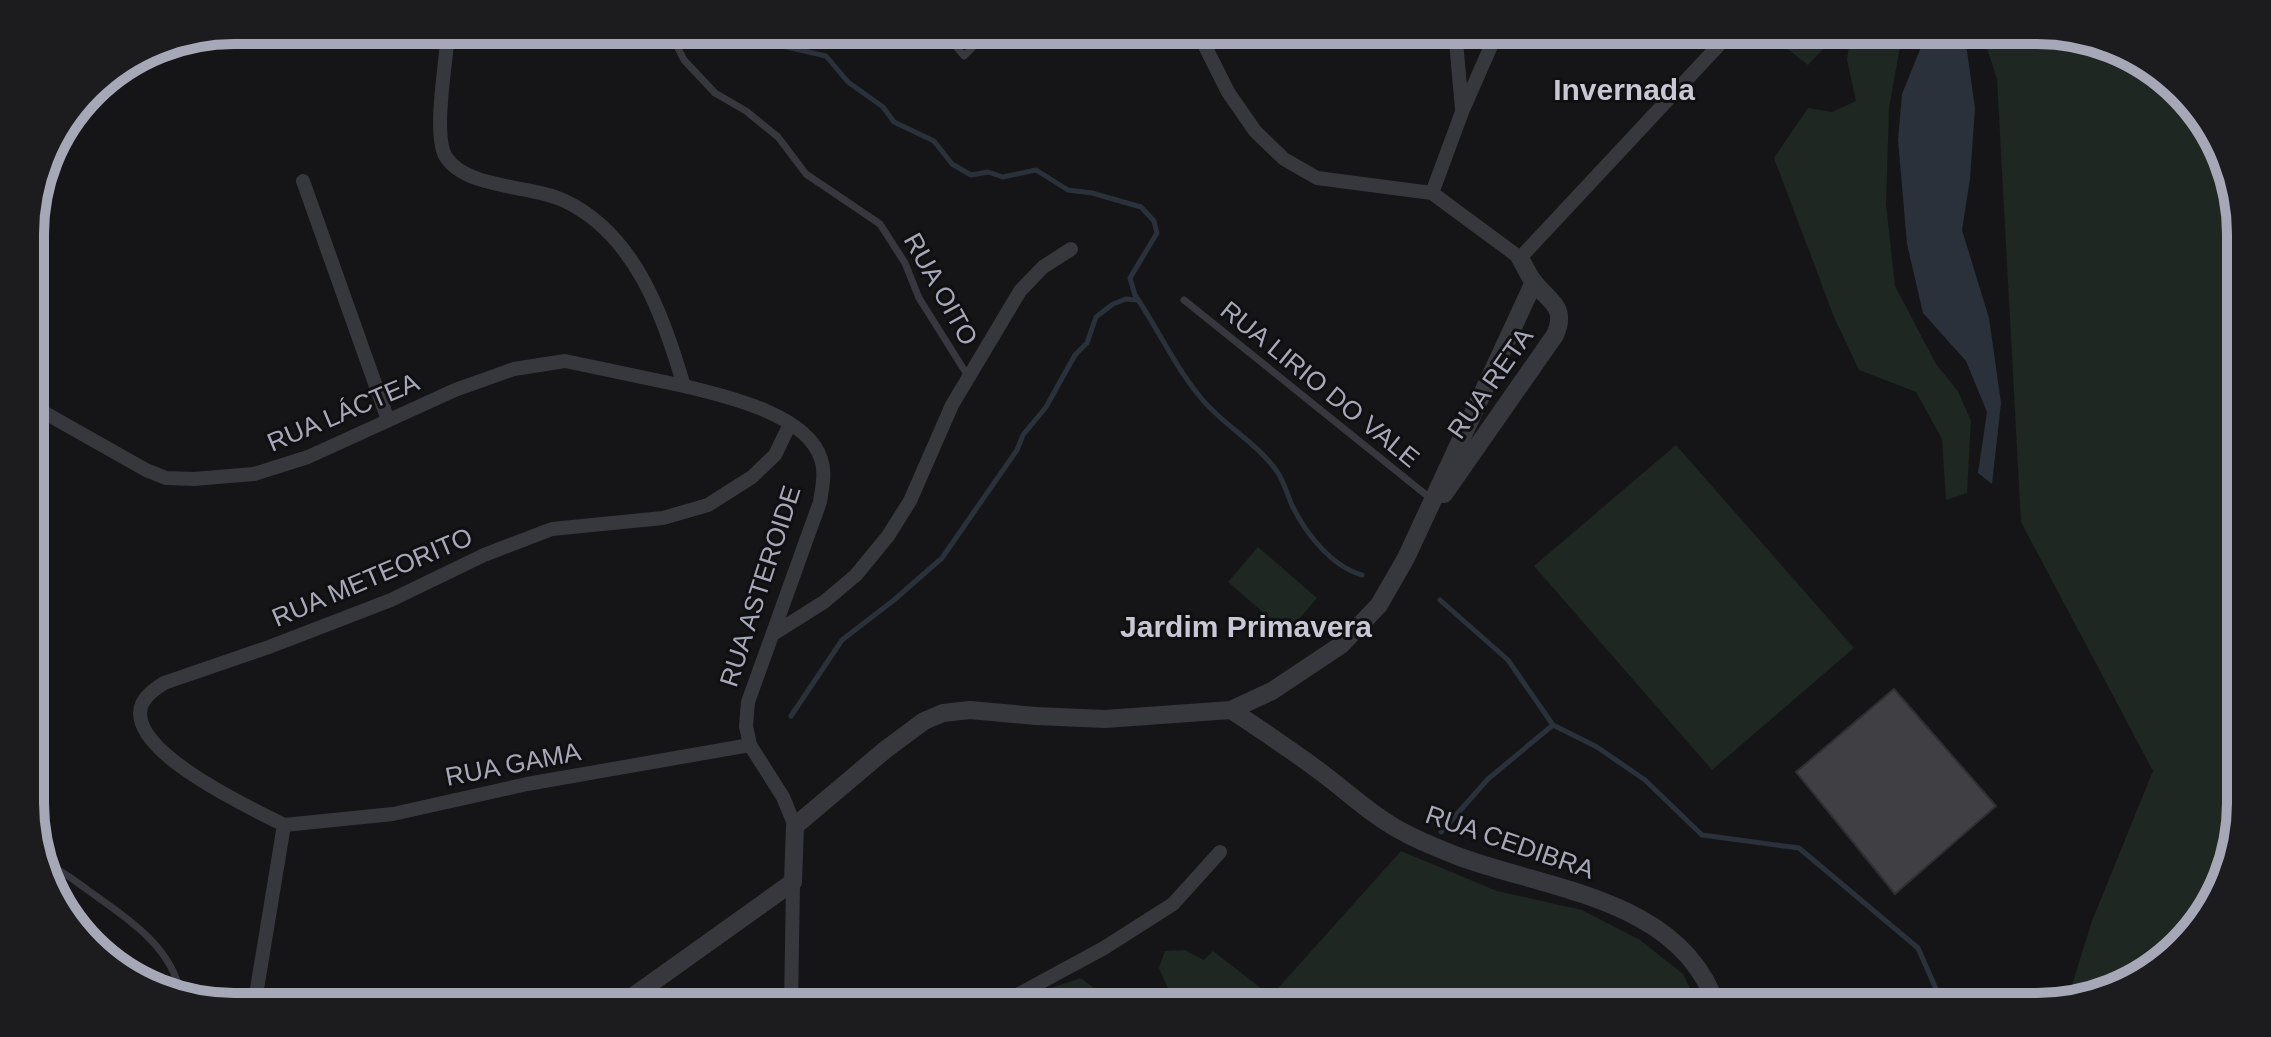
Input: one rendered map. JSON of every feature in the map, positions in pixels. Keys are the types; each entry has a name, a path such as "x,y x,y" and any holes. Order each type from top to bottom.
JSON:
{"street":[{"path":"447,44 440,140 446,158 475,178 565,200 589,216 620,246 650,289 684,386"},
{"path":"1204,44 1228,92 1255,131 1284,159 1317,178 1432,193 1520,258 1720,44"},
{"path":"1456,44 1462,112"},
{"path":"1432,193 1492,44"},
{"path":"303,181 388,420"},
{"path":"773,634 824,602 856,575 888,536 910,501 952,405 1020,291 1043,267 1071,249"},
{"name":"RUA RETA","path":"1431,505 1438,503 1561,322 1557,308 1534,282 1520,258"},
{"name":"RUA RETA","path":"1231,710 1272,691 1341,645 1379,605 1431,505 1534,282"},
{"name":"RUA LÁCTEA","path":"44,412 146,470 166,478 194,479 254,474 308,457 455,390 514,369 565,361 684,386"},
{"name":"RUA ASTEROIDE","path":"684,386 767,411 790,424 810,440 820,455 824,470 820,502 748,702 746,726 750,745 783,797 795,826 793,882"},
{"name":"RUA METEORITO","path":"284,825 197,779 161,750 142,724 141,706 149,693 164,683 391,600 484,555 552,529 663,518 708,505 752,477 775,455 790,424"},
{"path":"795,826 885,750 924,721 943,713 970,710 1105,719 1231,710"},
{"name":"RUA CEDIBRA","path":"1231,710 1309,762 1402,832 1461,858 1618,906 1642,919 1669,938 1691,960 1713,993"},
{"name":"RUA GAMA","path":"284,825 393,814 527,784 750,745"},
{"path":"256,993 284,825"},
{"path":"1021,993 1104,948 1173,904 1220,852"},
{"path":"791,993 793,882"},
{"path":"638,993 793,882"}],"lane":[{"name":"RUA OITO","path":"676,44 684,60 715,93 746,111 778,137 806,174 880,224 905,263 919,298 968,376"},
{"path":"954,44 964,56 976,44"},
{"name":"RUA LIRIO DO VALE","path":"1184,300 1431,505"},
{"path":"56,869 145,933 175,974 178,985"}],"shaded area":[{"path":"1781,44 1828,44 1808,65"},
{"path":"1849,44 1900,44 1889,108 1886,204 1895,286 1936,364 1958,391 1971,421 1967,493 1946,500 1942,439 1916,392 1859,370 1834,317 1774,158 1808,108 1832,112 1856,101 1847,60"},
{"path":"1922,44 1966,44 1975,108 1970,179 1962,230 1989,318 2001,403 1992,484 1978,473 1987,412 1966,361 1923,313 1907,244 1898,140 1902,94"},
{"path":"1986,44 2037,44 2086,50 2132,69 2171,100 2202,139 2221,185 2225,209 2227,816 2223,840 2213,876 2202,898 2171,937 2153,954 2121,973 2071,990 2092,921 2153,771 2021,522 1997,79"},
{"path":"1676,445 1854,648 1712,770 1534,566"},
{"path":"1258,547 1317,598 1287,633 1228,582"},
{"path":"1401,851 1497,891 1582,910 1640,940 1683,974 1692,993 1274,993"},
{"path":"1185,950 1204,960 1213,951 1267,993 1171,993 1159,968 1165,951"},
{"path":"1081,978 1101,993 1040,993"}],"building":[{"path":"1894,689 1996,806 1895,894 1796,772"}],"waterway":[{"path":"777,44 826,56 848,82 883,107 894,122 934,141 952,164 971,175 988,172 1003,177 1036,170 1068,190 1092,193 1141,207 1154,221 1157,233 1130,278 1135,295 1201,398 1276,470 1311,537 1340,564 1362,575"},
{"path":"791,716 842,640 942,558 1017,450 1023,435 1046,407 1075,355 1087,343 1096,317 1113,304 1126,299 1137,300"},
{"path":"1440,600 1508,660 1553,725 1597,747 1645,780 1702,835 1799,848 1918,948 1938,993"},
{"path":"1441,832 1488,779 1553,725"}],"district":[{"name":"Invernada","path":"1624,90"},
{"name":"Jardim Primavera","path":"1246,627"}]}
